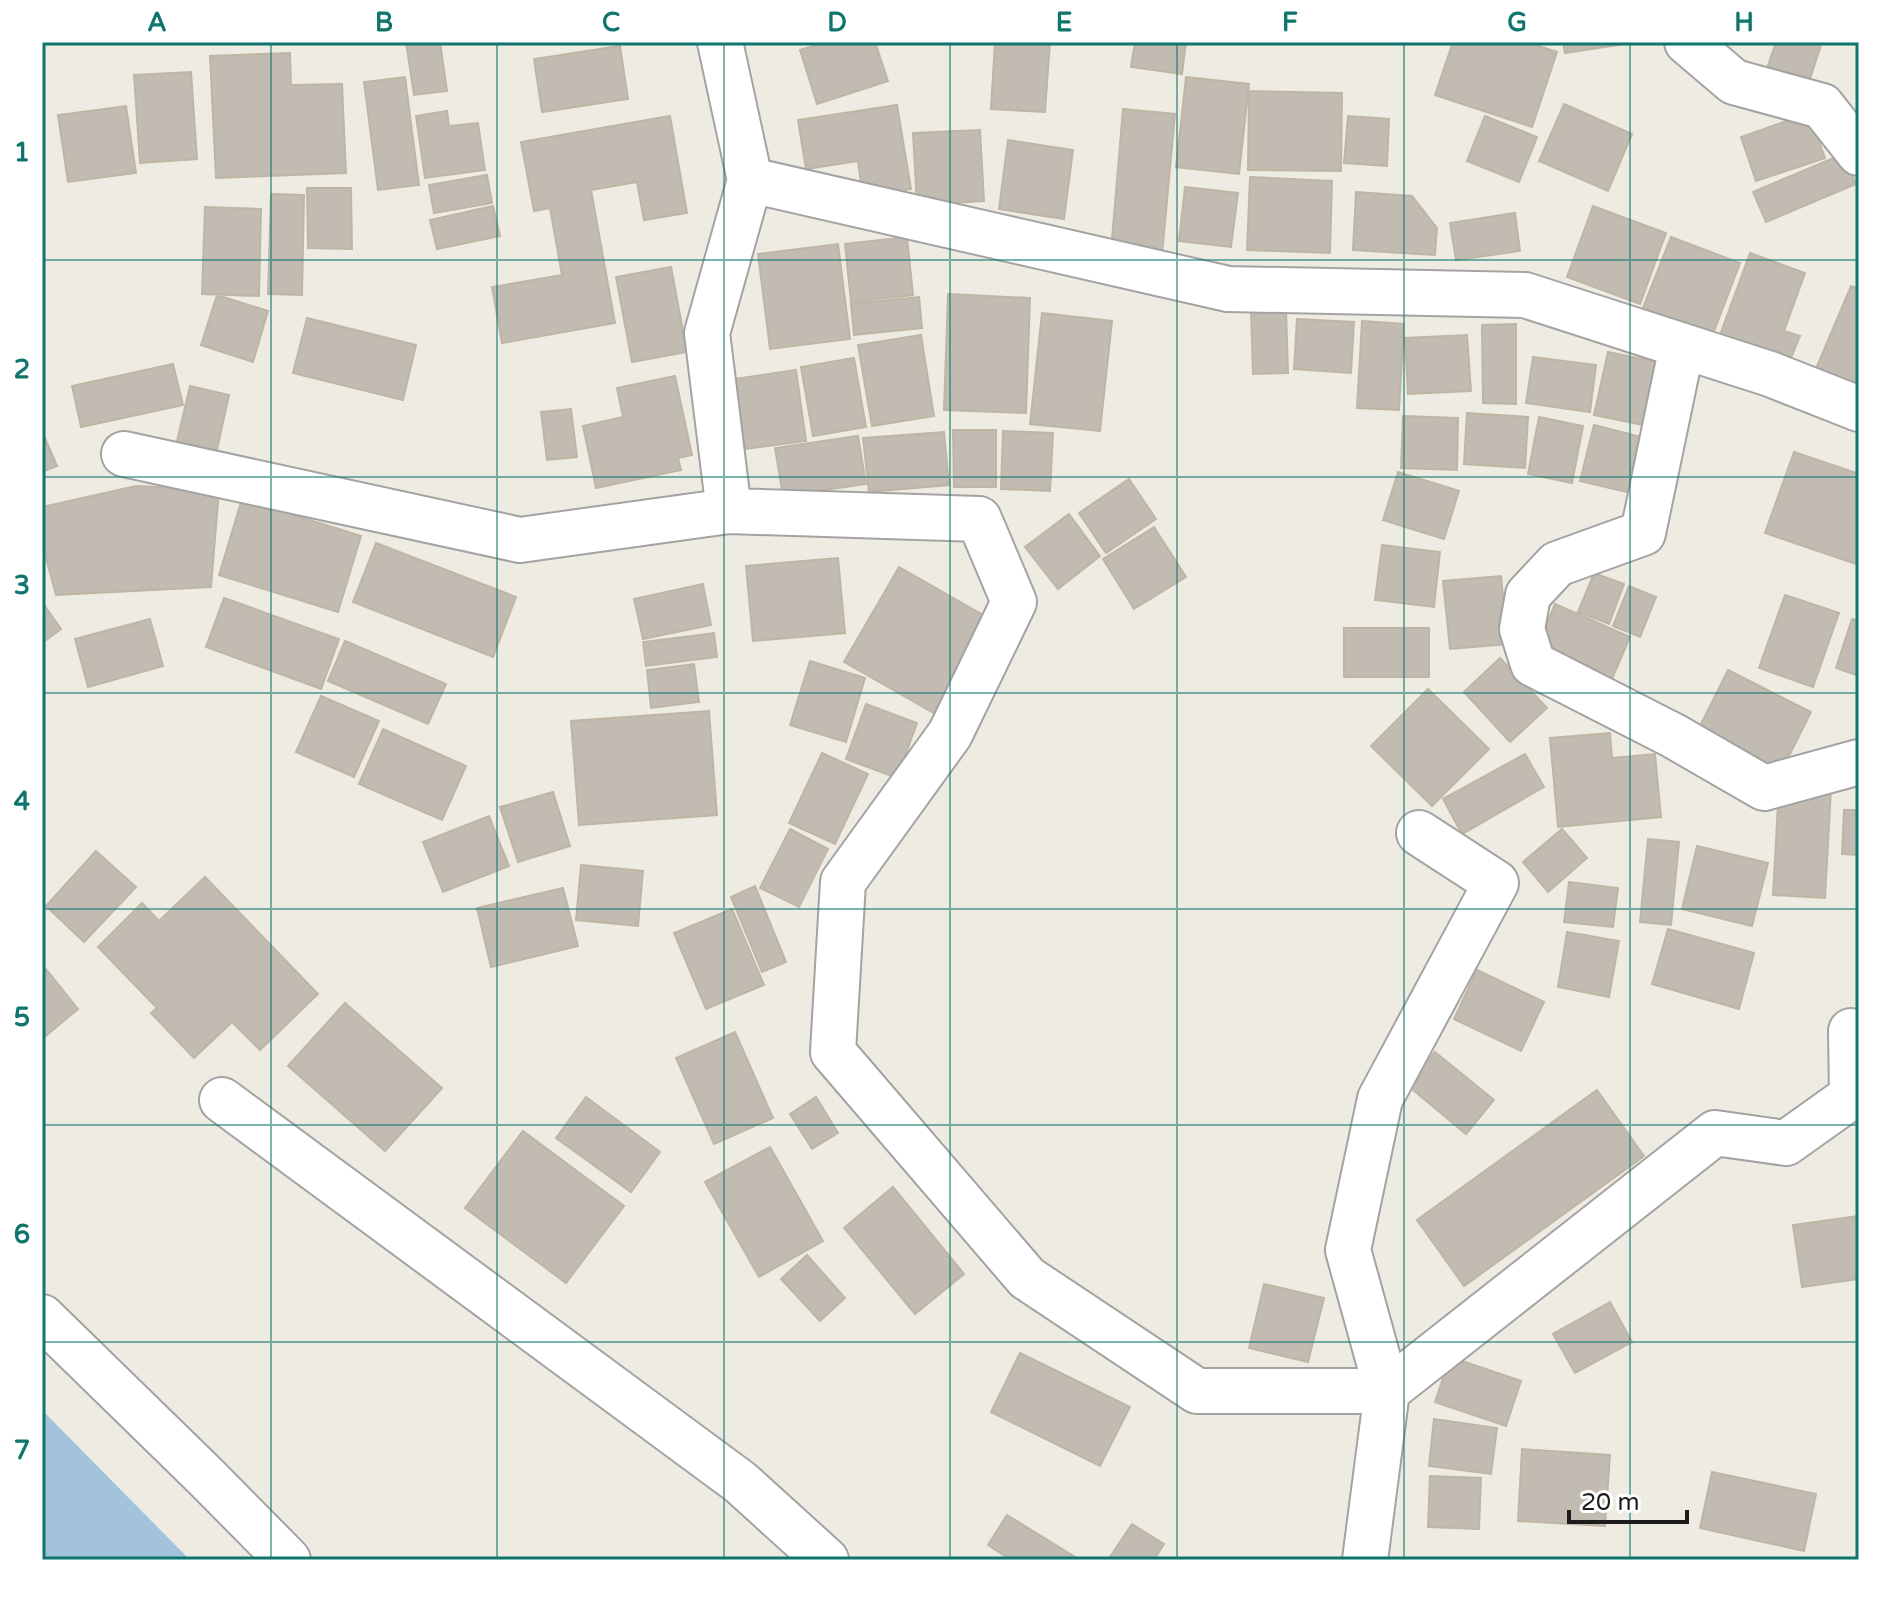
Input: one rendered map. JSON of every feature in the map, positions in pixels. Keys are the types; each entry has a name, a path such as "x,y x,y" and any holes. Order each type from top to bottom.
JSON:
{"street":[{"path":"720,42 750,180 707,333 729,511"},
{"path":"1687,42 1734,82 1822,106 1859,153"},
{"path":"750,180 1228,289 1525,295 1770,374 1859,409"},
{"path":"1682,346 1643,533 1557,564 1528,595 1522,629 1533,664 1674,736 1764,788 1859,762"},
{"path":"124,454 520,540 729,511 979,519 1014,602 950,734 843,882 833,1052 1027,1278 1197,1391 1387,1391 1715,1133 1786,1143 1852,1096 1851,1031"},
{"path":"1365,1560 1387,1391 1348,1250 1380,1099 1496,883 1419,833"},
{"path":"222,1100 740,1482 826,1560"},
{"path":"42,1317 288,1560"}],"water":[{"path":"42,1410 190,1560 42,1560"}],"building":[{"path":"406,42 440,42 447,91 414,95"},
{"path":"827,42 875,42 888,81 817,104 800,50"},
{"path":"995,42 1050,42 1045,112 991,109"},
{"path":"1135,42 1186,42 1182,74 1131,67"},
{"path":"1453,42 1526,42 1557,52 1532,127 1435,95"},
{"path":"1563,42 1631,42 1631,43 1565,53"},
{"path":"1776,42 1822,42 1807,88 1765,74"},
{"path":"620,46 628,99 542,112 534,59"},
{"path":"290,53 291,85 342,84 346,173 216,178 210,56"},
{"path":"191,72 197,159 140,163 134,75"},
{"path":"405,77 419,185 378,190 364,82"},
{"path":"1186,77 1249,84 1239,174 1176,167"},
{"path":"1249,91 1342,93 1341,171 1248,170"},
{"path":"1564,104 1632,134 1608,191 1539,161"},
{"path":"897,105 911,189 863,197 858,161 806,169 798,120"},
{"path":"126,106 136,173 68,182 58,115"},
{"path":"1123,109 1175,114 1162,255 1111,251"},
{"path":"447,111 449,126 478,123 485,170 425,178 416,116"},
{"path":"1809,113 1825,158 1756,181 1741,137"},
{"path":"670,116 687,213 644,220 637,182 591,190 615,323 502,343 492,287 562,275 550,208 534,211 521,142"},
{"path":"1348,116 1389,119 1387,166 1344,163"},
{"path":"1485,116 1537,137 1519,182 1467,161"},
{"path":"980,130 984,201 917,205 913,133"},
{"path":"1008,140 1073,150 1064,219 999,209"},
{"path":"1843,154 1856,184 1766,222 1753,192"},
{"path":"487,175 492,203 434,213 429,185"},
{"path":"1250,177 1332,181 1330,253 1247,250"},
{"path":"1185,187 1238,193 1231,247 1179,241"},
{"path":"307,188 351,188 352,249 308,248"},
{"path":"1356,192 1412,196 1437,228 1435,255 1353,250"},
{"path":"271,194 304,195 302,295 268,294"},
{"path":"493,206 500,236 437,249 430,220"},
{"path":"1593,206 1666,233 1640,304 1567,277"},
{"path":"205,207 261,209 259,296 202,294"},
{"path":"1515,213 1520,251 1456,260 1450,223"},
{"path":"907,237 913,295 851,302 845,244"},
{"path":"1671,237 1740,263 1713,334 1643,308"},
{"path":"838,244 850,339 770,349 758,254"},
{"path":"1750,253 1805,273 1784,331 1800,336 1789,363 1719,338"},
{"path":"671,267 687,352 632,362 616,277"},
{"path":"1851,286 1859,289 1859,390 1815,371"},
{"path":"948,294 1030,298 1026,413 944,410"},
{"path":"217,295 268,311 253,362 201,345"},
{"path":"919,297 922,328 854,335 851,304"},
{"path":"1286,308 1288,373 1253,374 1251,309"},
{"path":"1042,313 1112,321 1100,431 1030,424"},
{"path":"307,318 416,345 403,400 293,373"},
{"path":"1297,319 1354,322 1351,373 1294,369"},
{"path":"1362,321 1404,324 1399,410 1357,408"},
{"path":"1516,324 1516,404 1483,403 1482,325"},
{"path":"921,335 934,416 872,426 858,345"},
{"path":"1467,335 1471,391 1408,394 1405,338"},
{"path":"1608,352 1662,363 1648,426 1594,415"},
{"path":"1533,357 1596,365 1590,412 1526,403"},
{"path":"854,358 866,427 813,436 801,367"},
{"path":"173,364 183,405 81,427 72,386"},
{"path":"796,370 806,441 745,449 734,379"},
{"path":"675,376 692,455 678,458 681,470 596,488 583,426 623,417 617,388"},
{"path":"190,386 229,395 214,463 174,454"},
{"path":"571,409 577,457 547,460 541,412"},
{"path":"1467,413 1528,417 1525,468 1464,464"},
{"path":"1403,416 1458,418 1457,470 1401,468"},
{"path":"1539,417 1583,426 1572,483 1528,474"},
{"path":"1594,425 1645,438 1631,493 1580,481"},
{"path":"953,430 996,430 996,487 954,487"},
{"path":"42,431 57,466 42,472"},
{"path":"1003,431 1053,433 1050,491 1001,489"},
{"path":"944,432 949,485 869,492 863,438"},
{"path":"858,436 866,484 783,496 775,448"},
{"path":"1794,452 1859,474 1859,555 1856,564 1765,533"},
{"path":"1398,472 1459,491 1444,539 1383,520"},
{"path":"1129,479 1156,519 1106,553 1079,513"},
{"path":"136,486 219,490 211,587 56,595 42,543 42,507"},
{"path":"242,499 361,536 338,612 219,575"},
{"path":"1069,514 1100,556 1058,589 1025,547"},
{"path":"1154,527 1186,577 1134,609 1103,559"},
{"path":"376,543 516,597 493,657 353,602"},
{"path":"1382,545 1440,552 1434,607 1375,600"},
{"path":"838,558 845,633 753,641 746,566"},
{"path":"899,567 992,620 937,715 844,662"},
{"path":"1594,573 1624,584 1609,624 1578,612"},
{"path":"1501,576 1508,644 1450,649 1443,581"},
{"path":"703,584 711,625 643,639 634,599"},
{"path":"1629,586 1656,597 1640,637 1613,626"},
{"path":"1785,595 1839,613 1813,687 1759,668"},
{"path":"224,598 339,639 321,689 206,647"},
{"path":"42,602 61,629 42,643"},
{"path":"1555,604 1630,637 1609,686 1534,653"},
{"path":"150,619 163,666 88,687 75,639"},
{"path":"1852,619 1859,621 1859,676 1836,668"},
{"path":"1344,628 1429,628 1429,677 1344,677"},
{"path":"714,633 717,657 646,666 643,642"},
{"path":"345,641 446,684 428,724 328,681"},
{"path":"1500,658 1547,708 1510,742 1464,692"},
{"path":"810,661 865,678 846,742 790,725"},
{"path":"694,664 699,702 651,708 647,670"},
{"path":"1728,670 1811,712 1780,774 1697,732"},
{"path":"1428,689 1489,749 1432,806 1371,746"},
{"path":"321,696 379,721 354,777 296,752"},
{"path":"866,704 917,723 897,778 846,759"},
{"path":"709,711 717,815 579,825 571,721"},
{"path":"383,729 466,766 442,820 359,784"},
{"path":"1610,733 1612,758 1655,754 1661,817 1558,827 1550,738"},
{"path":"822,753 868,774 835,844 789,823"},
{"path":"1525,754 1544,787 1462,834 1443,799"},
{"path":"1779,786 1831,789 1825,898 1773,895"},
{"path":"553,792 570,846 518,862 500,807"},
{"path":"1844,810 1859,810 1859,855 1842,854"},
{"path":"489,816 509,866 443,892 423,842"},
{"path":"790,829 828,849 799,907 760,888"},
{"path":"1562,829 1587,858 1548,892 1523,862"},
{"path":"1648,839 1679,842 1671,925 1640,922"},
{"path":"1697,846 1768,863 1752,926 1682,909"},
{"path":"96,851 136,887 84,942 46,906"},
{"path":"581,865 643,871 638,926 576,920"},
{"path":"205,877 318,994 260,1050 232,1022 194,1058 151,1013 157,1008 98,947 142,903 159,921"},
{"path":"1569,882 1618,888 1613,927 1564,922"},
{"path":"755,886 786,962 762,972 731,897"},
{"path":"563,888 578,946 491,967 477,908"},
{"path":"732,909 764,985 706,1009 674,933"},
{"path":"1668,929 1754,953 1739,1009 1652,984"},
{"path":"1567,932 1619,941 1609,997 1558,987"},
{"path":"42,964 78,1009 42,1039"},
{"path":"1477,970 1544,1002 1521,1051 1454,1019"},
{"path":"345,1003 442,1088 385,1151 288,1066"},
{"path":"735,1032 773,1118 714,1144 676,1058"},
{"path":"1435,1052 1494,1100 1466,1134 1407,1085"},
{"path":"1597,1090 1644,1156 1464,1286 1417,1220"},
{"path":"586,1097 660,1152 631,1192 556,1138"},
{"path":"816,1097 838,1133 812,1149 790,1114"},
{"path":"523,1131 624,1206 566,1283 465,1208"},
{"path":"770,1147 823,1241 759,1277 705,1182"},
{"path":"893,1187 964,1274 915,1314 844,1228"},
{"path":"1859,1216 1859,1279 1802,1287 1793,1225"},
{"path":"807,1255 845,1298 820,1321 781,1279"},
{"path":"1264,1284 1324,1298 1308,1362 1249,1348"},
{"path":"1610,1302 1632,1342 1575,1373 1553,1334"},
{"path":"1020,1353 1130,1407 1100,1466 991,1412"},
{"path":"1450,1357 1521,1381 1506,1426 1435,1402"},
{"path":"1434,1419 1497,1428 1491,1474 1429,1466"},
{"path":"1522,1449 1610,1455 1605,1526 1518,1521"},
{"path":"1712,1472 1816,1494 1804,1551 1700,1528"},
{"path":"1430,1476 1481,1478 1479,1529 1428,1527"},
{"path":"1007,1515 1080,1560 1011,1560 988,1545"},
{"path":"1132,1524 1164,1544 1154,1560 1108,1560"}]}
